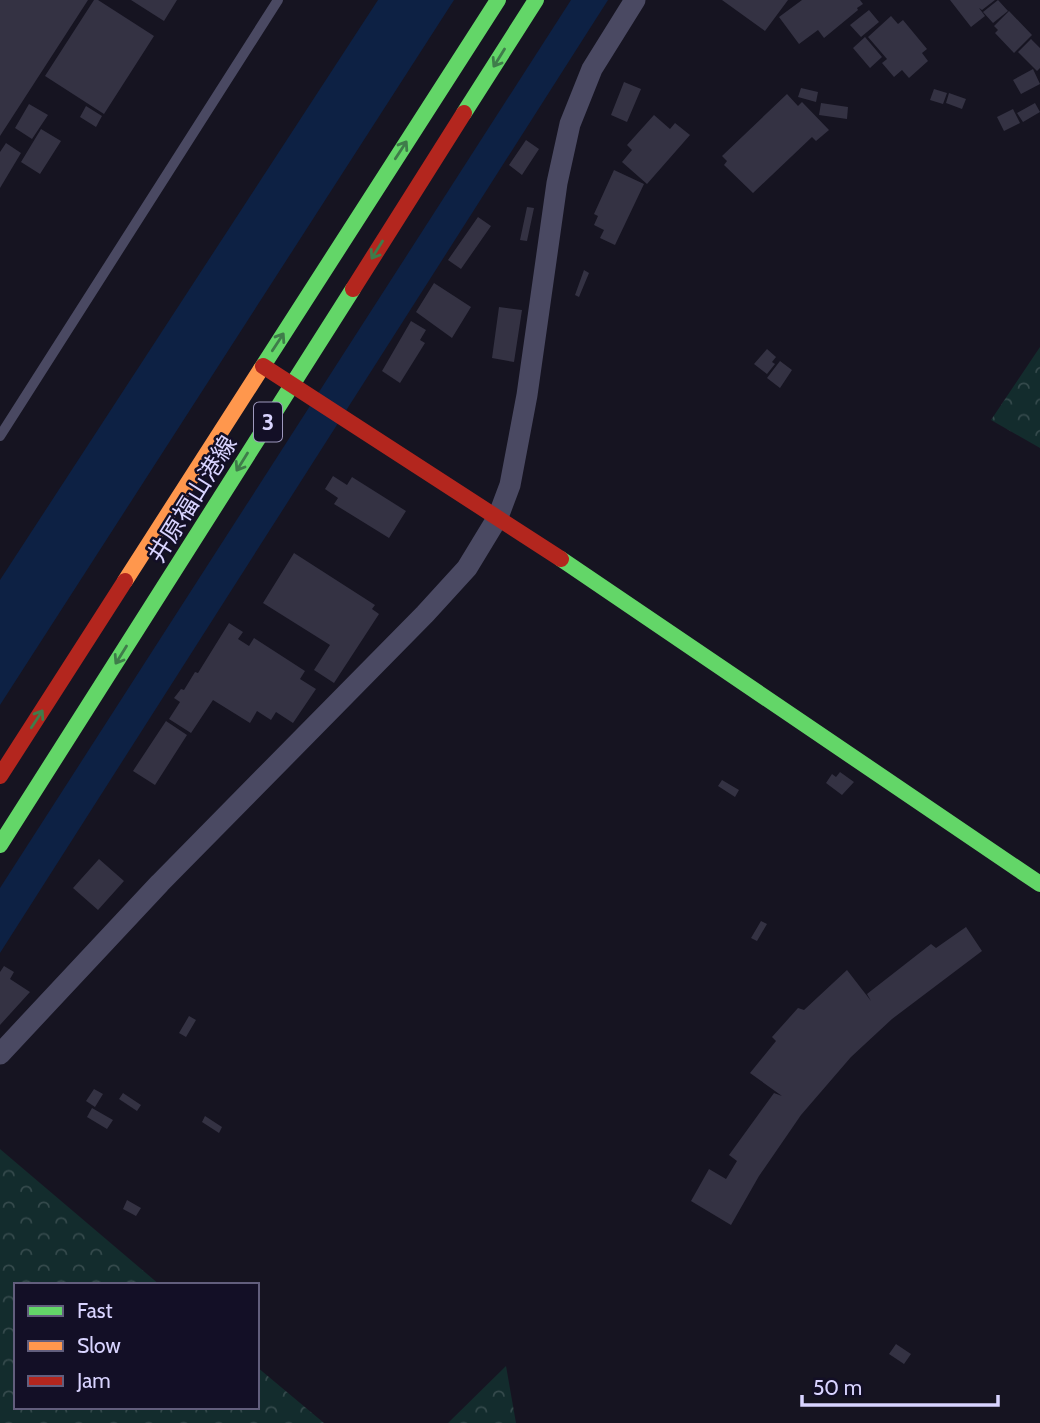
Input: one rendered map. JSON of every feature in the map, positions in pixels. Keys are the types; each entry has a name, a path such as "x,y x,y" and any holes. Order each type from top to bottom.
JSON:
{"main road":[{"name":"井原福山港線","path":"0,776 498,0"},
{"name":"井原福山港線","path":"0,845 536,0"},
{"path":"263,366 498,517 1040,884"}],"street":[{"path":"0,1054 160,883 425,614 467,568 498,517 510,485 527,395 557,183 570,124 592,69 635,0"}],"lane":[{"path":"0,436 278,0"}],"green space":[{"path":"1040,347 1040,448 991,420"},
{"path":"0,1149 158,1283 14,1283 14,1409 259,1409 259,1369 324,1423 0,1423"},
{"path":"506,1366 516,1423 448,1423"}],"water":[{"path":"378,0 454,0 0,705 0,580"},
{"path":"571,0 608,0 0,953 0,888"}],"building":[{"path":"0,0 88,0 0,136"},
{"path":"94,0 154,36 104,114 45,76"},
{"path":"131,0 177,0 164,21"},
{"path":"722,0 788,0 765,31"},
{"path":"802,0 860,0 863,4 824,38 818,30 799,44 779,17"},
{"path":"950,0 995,0 982,10 979,8 985,16 971,27"},
{"path":"998,0 1008,11 993,23 983,12"},
{"path":"869,10 879,22 861,37 850,25"},
{"path":"1009,11 1032,35 1014,53 995,33 998,30 994,26"},
{"path":"891,16 898,24 903,20 927,49 922,53 928,61 909,78 902,70 894,77 882,63 887,59 868,37"},
{"path":"865,37 882,57 870,68 853,48"},
{"path":"1031,39 1040,48 1040,68 1037,71 1018,52"},
{"path":"1033,69 1040,84 1021,94 1013,80"},
{"path":"624,82 641,89 627,122 611,115"},
{"path":"801,88 818,92 816,102 798,97"},
{"path":"934,89 947,93 943,104 930,100"},
{"path":"949,93 966,99 962,109 946,103"},
{"path":"787,94 798,106 802,102 829,130 816,141 812,137 753,193 724,165 727,161 722,156"},
{"path":"821,103 848,107 847,119 819,115"},
{"path":"1035,103 1040,112 1023,122 1017,113"},
{"path":"29,104 48,115 32,139 15,128"},
{"path":"86,106 102,116 96,127 80,117"},
{"path":"1013,109 1020,123 1004,131 997,117"},
{"path":"654,115 670,129 675,123 690,135 647,184 622,162 632,150 627,145"},
{"path":"41,129 61,141 40,174 21,162"},
{"path":"526,140 539,149 522,175 509,165"},
{"path":"6,143 21,153 0,188 0,152"},
{"path":"614,170 644,184 615,245 600,238 604,230 594,225 598,216 594,214"},
{"path":"527,207 534,208 527,241 520,240"},
{"path":"478,217 491,226 461,269 448,260"},
{"path":"584,270 589,273 579,297 575,295"},
{"path":"434,283 471,307 452,338 416,312"},
{"path":"499,307 522,310 514,362 492,358"},
{"path":"411,321 426,330 420,340 425,343 400,383 382,371"},
{"path":"767,349 776,357 772,362 775,364 767,374 754,364"},
{"path":"780,361 792,370 780,388 767,378"},
{"path":"333,476 347,485 352,477 406,511 389,538 334,504 338,498 325,489"},
{"path":"294,553 375,605 372,609 379,614 334,683 314,670 330,645 263,603"},
{"path":"229,623 243,632 238,639 249,646 254,638 305,671 300,679 316,689 293,723 276,712 271,720 257,711 250,723 213,700 191,733 169,719 180,702 174,698 181,689 184,690 195,672 198,673"},
{"path":"166,721 187,735 155,785 133,771"},
{"path":"840,772 854,782 842,795 826,783 832,774 836,777"},
{"path":"722,780 739,790 735,797 718,786"},
{"path":"99,859 124,881 98,910 73,888"},
{"path":"761,921 767,924 757,941 751,938"},
{"path":"966,927 982,951 892,1019 851,1057 801,1115 759,1176 731,1225 691,1201 709,1169 726,1179 737,1161 729,1155 774,1093 782,1096 750,1073 776,1041 772,1037 798,1008 804,1010 847,970 871,1001 867,994 931,944 936,948"},
{"path":"4,966 14,972 10,979 30,992 0,1025 0,972"},
{"path":"189,1016 196,1020 186,1037 179,1033"},
{"path":"94,1089 103,1094 95,1107 86,1101"},
{"path":"123,1093 141,1105 137,1111 119,1099"},
{"path":"92,1108 113,1120 107,1129 87,1117"},
{"path":"205,1116 222,1127 219,1133 202,1122"},
{"path":"127,1200 141,1208 136,1216 123,1209"},
{"path":"896,1344 911,1354 904,1364 889,1354"}],"traffic: fast":[{"path":"261,369 498,0"},
{"path":"464,113 536,0"},
{"path":"0,845 353,289"},
{"path":"561,559 1040,884"}],"traffic: slow":[{"path":"125,581 261,369"}],"traffic: jam":[{"path":"353,289 464,113"},
{"path":"263,366 561,559"},
{"path":"0,776 125,581"}]}
